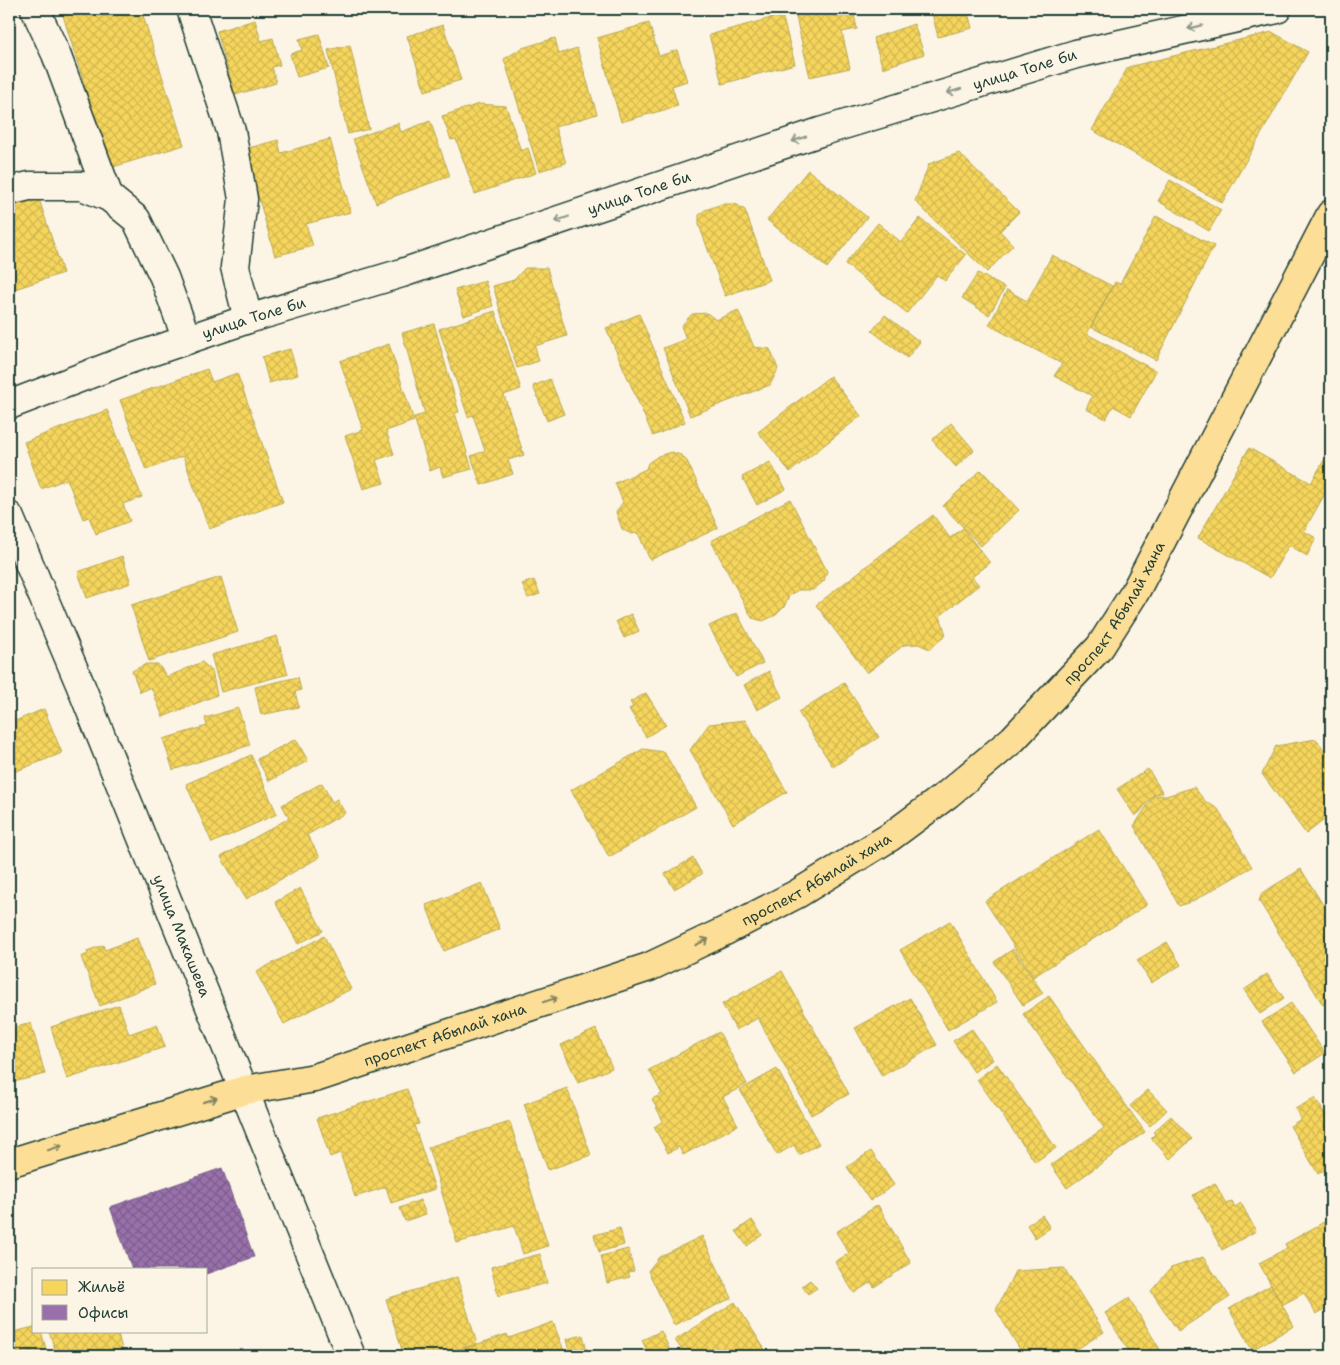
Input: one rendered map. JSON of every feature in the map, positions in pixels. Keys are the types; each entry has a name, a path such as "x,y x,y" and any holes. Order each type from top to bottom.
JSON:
{"main road":[{"name":"проспект Абылай хана","path":"9,1163 245,1090 315,1078 649,967 797,894 890,837 948,794 1013,739 1100,647 1135,592 1331,214"}],"street":[{"path":"35,9 56,54 109,197"},
{"path":"191,9 231,131 243,199 235,267 248,319"},
{"name":"улица Толе би","path":"9,405 124,361 248,319 402,273 820,132 1076,54 1277,9"},
{"path":"9,191 29,186 82,186 109,197 136,219 164,277 186,340"},
{"name":"улица Макашева","path":"9,516 80,684 351,1356"}],"building: Жильё":[{"path":"61,9 141,9 184,145 110,168"},
{"path":"794,9 853,9 857,29 842,32 850,68 810,77"},
{"path":"931,9 967,9 972,28 938,37"},
{"path":"782,15 795,64 722,84 709,35"},
{"path":"255,20 261,41 273,38 280,65 272,67 276,83 235,95 217,31"},
{"path":"649,23 659,56 677,50 687,81 672,86 678,106 621,122 597,38"},
{"path":"914,24 924,54 883,68 873,38"},
{"path":"443,25 461,80 425,91 407,36"},
{"path":"1272,32 1308,52 1222,203 1092,130 1128,67"},
{"path":"319,34 329,68 297,77 290,54 302,50 299,39"},
{"path":"555,38 559,54 577,48 597,114 555,127 566,163 539,171 504,59 522,48"},
{"path":"350,45 369,129 348,134 328,50"},
{"path":"479,104 506,106 521,151 528,148 536,173 475,194 456,139 451,140 442,116"},
{"path":"430,121 450,176 376,203 353,139 398,123 401,132"},
{"path":"330,139 351,212 306,224 313,246 275,256 245,149 278,140 281,153"},
{"path":"959,153 1019,212 1000,231 1013,245 987,272 915,201 929,164"},
{"path":"808,170 867,217 827,268 767,220"},
{"path":"1170,180 1221,210 1209,231 1158,201"},
{"path":"37,193 63,273 9,291 9,202"},
{"path":"722,204 736,204 745,210 770,280 725,296 699,225 699,215 705,210"},
{"path":"1156,216 1214,246 1156,360 1091,327 1115,282 1120,284"},
{"path":"920,218 966,255 945,281 937,275 907,313 845,264 878,223 901,242"},
{"path":"1052,255 1112,286 1087,334 1156,371 1131,416 1113,406 1106,419 1086,409 1092,396 1054,376 1062,364 989,325 1007,290 1027,301"},
{"path":"525,268 547,268 567,336 535,346 539,361 517,368 493,286 514,280"},
{"path":"978,273 1005,288 989,315 962,298"},
{"path":"485,281 493,306 464,316 455,290"},
{"path":"738,310 754,347 770,349 778,369 770,385 690,416 663,348 686,339 681,326 692,314 707,313 716,320"},
{"path":"495,311 521,389 504,395 524,455 508,460 513,474 481,485 471,456 485,451 473,415 468,417 439,329"},
{"path":"639,314 685,422 653,436 606,328"},
{"path":"885,315 920,342 907,358 872,331"},
{"path":"434,324 459,412 455,413 472,469 443,477 440,467 430,471 414,417 425,414 402,333"},
{"path":"389,344 414,421 386,431 394,454 376,460 384,483 363,489 345,436 363,430 340,361"},
{"path":"290,349 298,375 269,383 262,357"},
{"path":"207,369 212,382 237,373 283,502 209,529 183,456 146,470 120,400"},
{"path":"830,376 861,416 790,472 758,432"},
{"path":"550,379 564,414 547,421 533,386"},
{"path":"107,410 142,497 123,504 130,521 96,534 89,517 83,519 67,479 41,489 24,442"},
{"path":"951,423 974,450 956,467 932,440"},
{"path":"1249,448 1311,483 1324,460 1331,473 1331,483 1304,531 1316,538 1307,556 1289,545 1270,578 1198,538"},
{"path":"671,452 681,455 687,461 718,528 650,560 638,533 631,534 622,529 616,512 623,502 615,483 646,469 648,463 658,456"},
{"path":"770,462 786,489 757,505 742,477"},
{"path":"981,470 1019,510 981,546 943,506"},
{"path":"790,499 827,571 824,581 813,590 798,590 789,596 784,607 776,615 763,621 752,618 711,541"},
{"path":"933,515 950,538 963,528 990,563 972,577 979,585 940,616 946,635 930,649 918,644 904,645 867,673 816,605"},
{"path":"122,556 131,583 87,598 78,572"},
{"path":"221,577 238,632 149,661 131,605"},
{"path":"534,580 540,594 528,598 522,584"},
{"path":"737,613 763,663 736,677 709,626"},
{"path":"631,614 639,631 624,638 616,621"},
{"path":"277,636 288,674 221,692 211,655"},
{"path":"202,662 212,671 217,695 163,717 151,687 140,692 132,671 146,664 158,664 167,677"},
{"path":"769,671 782,697 757,710 744,685"},
{"path":"298,677 301,690 295,692 299,707 261,715 255,687"},
{"path":"844,683 879,737 833,767 798,712"},
{"path":"646,693 666,725 646,737 629,709 633,707 630,702"},
{"path":"9,706 15,721 44,709 62,753 9,774"},
{"path":"238,708 250,745 173,770 163,739 207,726 205,718"},
{"path":"745,720 787,792 733,824 690,750 709,724"},
{"path":"296,739 308,761 269,781 257,759"},
{"path":"1316,739 1331,759 1331,815 1306,834 1262,774 1276,746"},
{"path":"643,749 664,752 696,807 609,857 571,790"},
{"path":"251,755 277,814 212,843 186,784"},
{"path":"1148,769 1163,793 1154,794 1135,816 1117,789"},
{"path":"322,783 332,802 337,799 345,813 307,835 320,857 246,899 221,857 289,818 282,805"},
{"path":"1194,787 1205,801 1218,809 1252,867 1193,901 1179,906 1134,826 1154,795 1166,796"},
{"path":"1099,829 1147,905 1033,977 985,901"},
{"path":"693,858 702,874 674,889 665,874"},
{"path":"1301,869 1323,905 1328,903 1331,908 1331,1000 1323,1005 1259,901 1262,893"},
{"path":"482,883 500,929 444,951 426,905"},
{"path":"300,888 323,931 298,944 275,902"},
{"path":"950,921 997,1002 948,1030 900,950"},
{"path":"324,936 351,989 284,1024 256,972"},
{"path":"137,938 155,984 100,1006 81,957 88,954 87,951 103,945 105,950"},
{"path":"1167,942 1181,965 1151,983 1137,960"},
{"path":"1013,949 1043,993 1023,1005 994,962"},
{"path":"782,971 849,1094 811,1115 758,1018 736,1030 722,1004"},
{"path":"1267,974 1284,998 1260,1014 1244,990"},
{"path":"1049,996 1145,1132 1067,1188 1051,1165 1104,1128 1023,1014"},
{"path":"910,998 937,1045 882,1076 855,1028"},
{"path":"1291,1003 1325,1053 1296,1072 1262,1022"},
{"path":"119,1005 129,1034 157,1024 165,1047 67,1079 51,1027"},
{"path":"31,1023 45,1074 10,1083 9,1029"},
{"path":"596,1029 612,1068 578,1083 561,1045"},
{"path":"972,1029 993,1060 974,1072 953,1041"},
{"path":"719,1032 747,1084 723,1097 738,1125 683,1155 679,1147 668,1153 654,1127 663,1121 652,1099 662,1094 649,1070"},
{"path":"997,1064 1056,1148 1035,1162 977,1079"},
{"path":"777,1069 819,1144 799,1155 794,1145 777,1155 740,1090"},
{"path":"567,1088 591,1155 548,1170 524,1104"},
{"path":"407,1089 419,1124 414,1125 435,1189 391,1203 386,1187 355,1197 340,1153 330,1157 317,1118"},
{"path":"1148,1090 1167,1110 1150,1126 1130,1106"},
{"path":"1315,1098 1331,1123 1325,1126 1331,1136 1331,1166 1318,1174 1290,1126 1301,1119 1295,1109"},
{"path":"1171,1116 1192,1139 1170,1159 1151,1138 1155,1134 1153,1132"},
{"path":"510,1122 548,1246 523,1254 514,1226 457,1243 428,1147"},
{"path":"871,1151 894,1185 870,1201 847,1167"},
{"path":"1215,1183 1226,1204 1232,1201 1235,1207 1241,1203 1256,1231 1222,1250 1193,1195"},
{"path":"420,1200 426,1214 405,1221 400,1208"},
{"path":"878,1205 911,1263 874,1287 871,1282 854,1293 835,1262 849,1253 836,1232"},
{"path":"1042,1215 1050,1228 1035,1238 1027,1225"},
{"path":"1331,1218 1331,1306 1316,1314 1304,1293 1282,1305 1259,1263 1287,1248 1285,1244"},
{"path":"752,1220 762,1235 747,1246 736,1231"},
{"path":"620,1228 624,1245 599,1252 594,1235"},
{"path":"702,1236 732,1298 674,1325 648,1271 659,1257"},
{"path":"628,1249 634,1271 628,1272 630,1277 607,1283 601,1256"},
{"path":"540,1254 547,1283 498,1296 491,1267"},
{"path":"1203,1257 1230,1297 1178,1331 1151,1291 1171,1268"},
{"path":"1064,1268 1104,1332 1066,1356 1024,1356 996,1310 1015,1271"},
{"path":"457,1277 477,1344 436,1356 404,1356 386,1299"},
{"path":"810,1280 817,1288 808,1294 802,1286"},
{"path":"1271,1285 1294,1326 1252,1350 1229,1309"},
{"path":"9,1295 15,1329 9,1330"},
{"path":"1129,1298 1164,1356 1132,1356 1105,1313"},
{"path":"735,1302 769,1356 686,1356 675,1340"},
{"path":"553,1322 566,1356 443,1356 507,1334 509,1338"},
{"path":"32,1327 32,1332 41,1332 48,1356 9,1356 9,1333"},
{"path":"661,1331 669,1348 649,1356 642,1340"},
{"path":"49,1332 117,1332 124,1356 57,1356"},
{"path":"583,1335 588,1356 571,1356 567,1339"}],"building: Офисы":[{"path":"222,1168 254,1257 208,1273 208,1268 132,1268 110,1207"}]}
